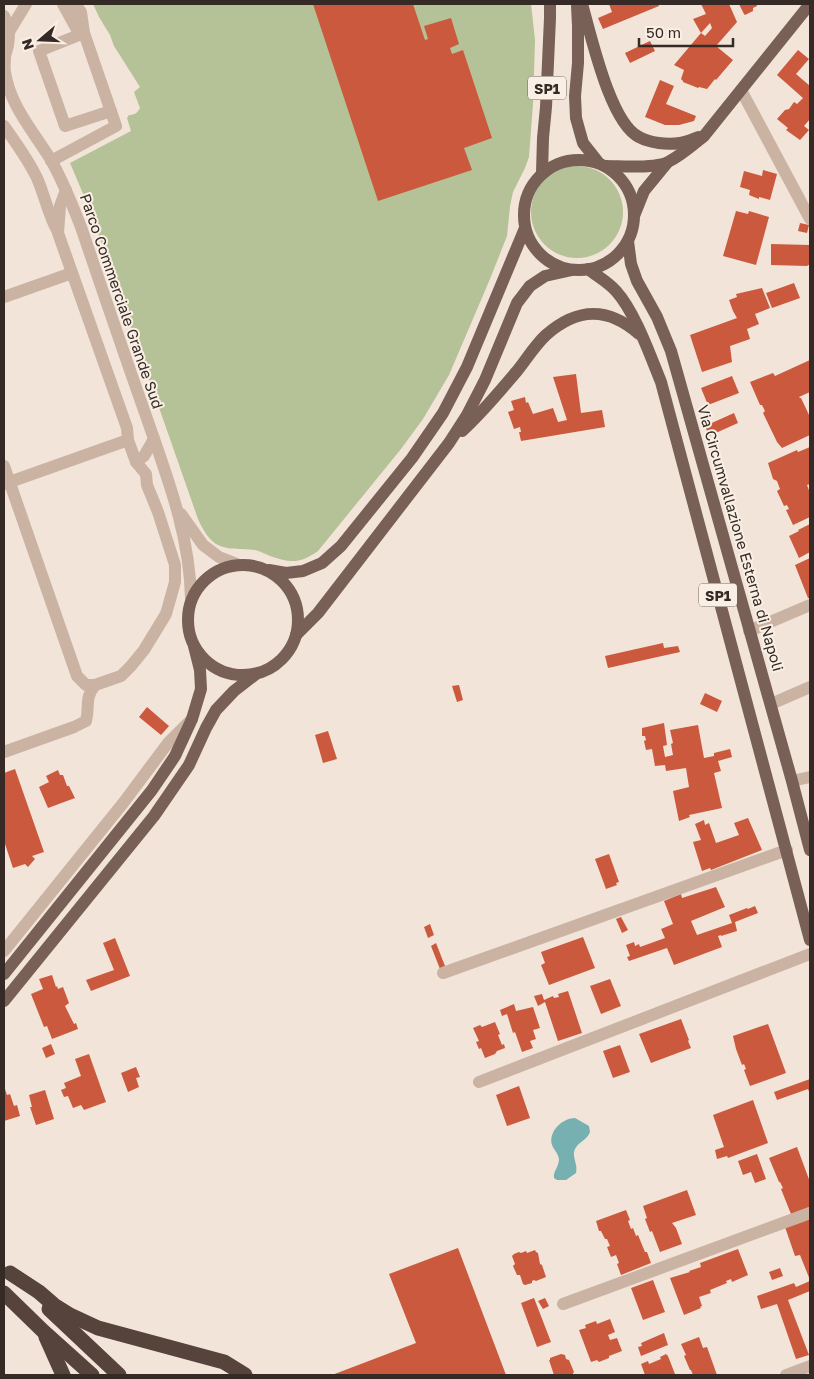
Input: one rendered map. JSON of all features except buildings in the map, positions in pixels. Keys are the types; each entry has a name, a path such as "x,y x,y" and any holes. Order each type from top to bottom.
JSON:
{"highway":[{"path":"7,1269 119,1375"},
{"path":"7,1269 54,1305 98,1328 224,1362 245,1375"},
{"path":"4,1293 92,1375"},
{"path":"43,1331 63,1375"}],"main road":[{"name":"SP1","path":"542,173 550,18 548,4"},
{"name":"SP1","path":"576,4 578,54 575,96 576,118 583,143 601,164"},
{"path":"582,4 603,77 614,106 624,123 637,137 656,143 680,143 704,136"},
{"path":"296,635 318,613 450,443 485,380 517,303 530,286 545,276 572,270 588,270 604,264 618,254 628,240 634,216 644,192 666,163 686,151 704,136 810,4"},
{"path":"572,270 556,265 542,256 531,244 525,228 523,213 526,198 532,184 554,164 568,160 584,159 601,164 645,166 666,163"},
{"path":"601,164 613,171 624,183 632,199 634,216"},
{"path":"4,974 152,790 176,756 192,720 201,689 200,670 188,631 191,599 198,586 209,575 222,568 237,564 254,565 286,573 304,571 322,563 341,546 412,458 443,413 468,367 525,228"},
{"name":"Via Circumvallazione Esterna di Napoli","path":"628,240 631,264 636,281 657,317 671,351 771,704 810,850"},
{"name":"SP1","path":"588,270 616,290 628,308 661,382 810,940"},
{"path":"450,443 482,413 545,336 566,320 590,314 605,314 630,326 642,336"},
{"path":"4,1001 154,816 189,765 216,710 234,691 256,674 282,660 291,648 296,635 299,616 294,598 284,582 269,570"},
{"path":"194,646 206,661 221,671 238,675 256,674"}],"street":[{"path":"9,32 26,4"},
{"path":"51,161 116,126 82,34 63,4"},
{"path":"76,4 81,12 82,34"},
{"path":"4,16 9,32 8,45 4,57"},
{"path":"82,34 39,51 65,126 111,111"},
{"name":"Parco Commerciale Grande Sud","path":"4,57 5,72 19,111 51,161 81,226 178,510 188,561 191,599"},
{"path":"741,90 810,219"},
{"name":"Parco Commerciale Grande Sud","path":"4,98 19,111"},
{"path":"4,126 24,154 37,178 126,423 128,440 136,462 146,474 147,485 176,565 175,582 166,614 144,650 121,676 95,685 86,685 77,676 7,483 4,466"},
{"path":"58,233 60,206 66,190"},
{"path":"4,297 72,273"},
{"path":"136,462 144,456 154,439"},
{"path":"7,483 128,440"},
{"path":"146,474 163,467"},
{"name":"Parco Commerciale Grande Sud","path":"178,510 203,545 219,558 237,564"},
{"path":"749,631 810,605"},
{"path":"4,752 74,728 86,721 89,692 95,685"},
{"path":"771,704 810,688"},
{"path":"4,951 124,802 168,743 192,720"},
{"path":"792,781 810,777"},
{"path":"443,973 787,850"},
{"path":"479,1082 810,954"},
{"path":"563,1304 810,1213"},
{"path":"786,1375 810,1366"}],"green space":[{"path":"93,4 531,4 535,40 529,157 513,192 507,236 490,279 449,375 423,419 318,551 306,558 289,561 255,550 221,546 213,542 203,530 198,519 99,236 70,163 131,131 127,118 129,115 136,113 140,108 134,92 140,87 114,46"},
{"path":"577,166 594,170 609,180 619,195 623,212 619,229 609,244 594,254 577,258 560,254 545,244 535,229 531,212 535,195 545,180 560,170"}],"water":[{"path":"575,1118 589,1126 590,1132 587,1138 575,1149 576,1173 566,1180 557,1180 554,1176 559,1159 552,1145 552,1135 561,1123"}]}
